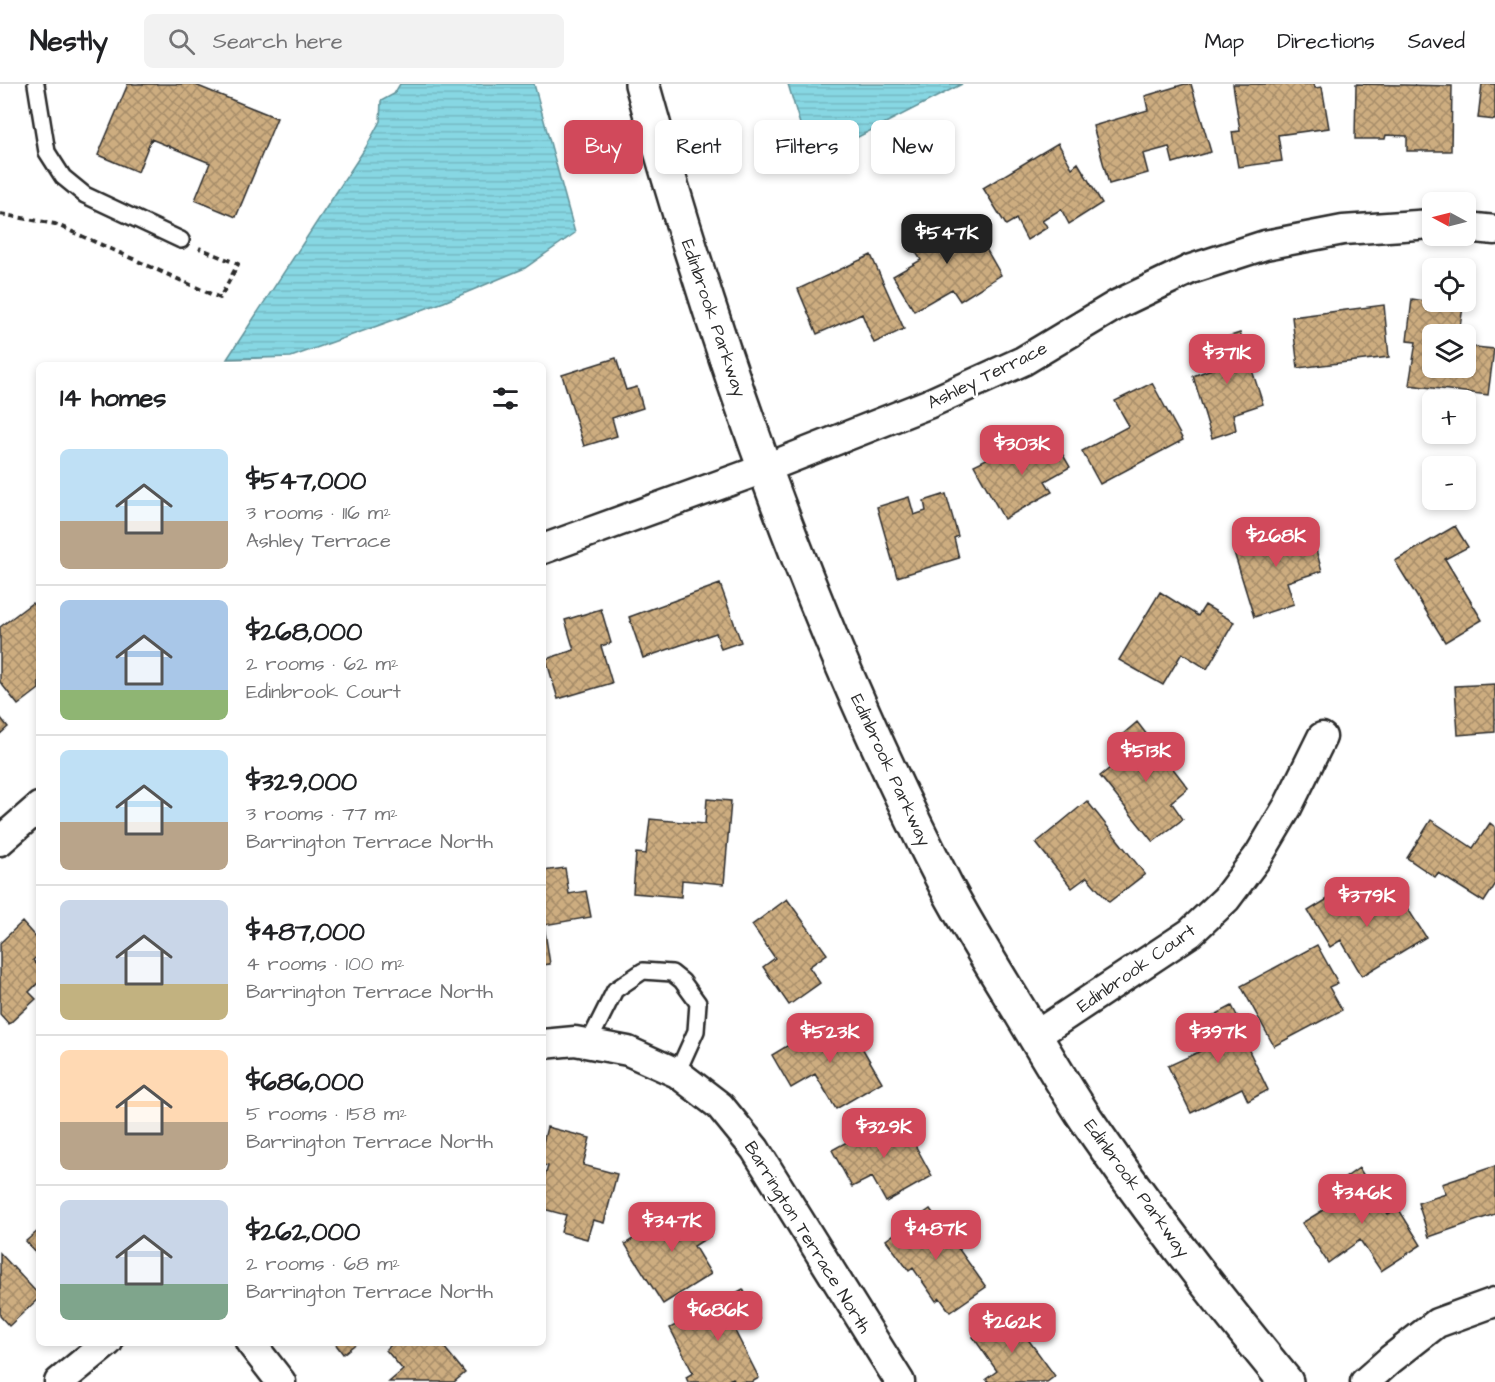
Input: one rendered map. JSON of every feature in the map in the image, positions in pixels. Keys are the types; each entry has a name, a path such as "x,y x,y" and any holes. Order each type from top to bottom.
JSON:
{"street":[{"name":"Edinbrook Parkway","path":"642,84 671,190 766,468 802,564 870,729 948,889 1085,1117 1142,1198 1286,1382"},
{"name":"Ashley Terrace","path":"546,548 766,468 928,404 1023,361 1118,304 1191,269 1265,245 1343,230 1422,225"},
{"path":"1476,228 1495,230"},
{"name":"Edinbrook Court","path":"1035,1036 1190,933 1226,899 1259,855 1288,806 1323,737"},
{"path":"0,841 36,810"},
{"name":"Barrington Terrace North","path":"546,1044 575,1041 628,1051 677,1073 720,1106 755,1149 900,1382"},
{"path":"1365,1382 1437,1323 1495,1302"},
{"path":"59,1382 103,1346"},
{"path":"253,1346 281,1382"}],"lane":[{"path":"36,84 48,152 63,177 85,195 181,240"},
{"path":"588,1044 615,990 643,971 672,973 682,981 698,1003 696,1031 677,1073"}],"path":[{"path":"0,214 55,224 220,298 238,264 181,240"}],"water":[{"path":"400,84 534,84 575,233 525,268 444,302 291,357 227,359 366,147 380,121 381,101 394,94"},
{"path":"788,84 962,84 891,120 871,120 871,130 859,137 859,120 799,120"}],"building":[{"path":"128,84 193,84 277,118 236,217 195,200 210,163 151,139 138,172 98,155"},
{"path":"1191,84 1211,152 1173,163 1169,147 1143,154 1148,173 1109,184 1093,126 1148,110 1145,96"},
{"path":"1233,84 1314,84 1315,88 1322,87 1329,128 1278,135 1282,161 1238,167 1232,132 1240,131"},
{"path":"1356,84 1452,86 1451,151 1407,151 1407,136 1386,135 1385,139 1355,139"},
{"path":"1482,84 1495,84 1495,120 1478,118"},
{"path":"1058,143 1072,168 1078,163 1102,203 1069,224 1061,209 1042,221 1048,227 1027,240 1016,219 1006,225 983,188"},
{"path":"968,217 1001,275 960,301 952,289 914,311 893,276 921,260 907,239 925,227 932,240"},
{"path":"871,255 904,329 874,343 862,314 817,334 798,289"},
{"path":"1412,299 1422,301 1422,312 1462,312 1460,324 1422,324 1422,378 1476,378 1476,347 1494,349 1488,395 1476,393 1476,390 1448,390 1409,385 1416,342 1407,341"},
{"path":"1384,305 1389,357 1298,368 1292,317"},
{"path":"1240,333 1263,404 1233,414 1236,430 1212,438 1193,376 1217,367 1208,343"},
{"path":"616,358 626,390 637,387 643,408 612,418 617,436 584,446 562,375"},
{"path":"1152,383 1183,440 1100,484 1082,451 1129,426 1115,401"},
{"path":"1052,436 1070,467 1045,481 1052,492 1004,519 974,465 1009,448 1013,458"},
{"path":"946,494 958,536 954,538 959,558 897,577 877,507 909,497 914,515 926,511 924,501"},
{"path":"1309,525 1322,571 1287,582 1294,604 1254,617 1233,549"},
{"path":"1455,526 1468,547 1445,559 1482,620 1445,642 1395,561"},
{"path":"720,584 741,642 721,649 716,633 643,658 629,617"},
{"path":"1160,592 1198,616 1205,605 1234,622 1207,669 1182,653 1163,685 1119,660"},
{"path":"32,603 36,608 36,691 18,705 0,682 0,627"},
{"path":"601,609 611,643 601,646 612,683 558,699 546,659 574,650 565,620"},
{"path":"1495,684 1495,732 1458,735 1455,686"},
{"path":"0,717 8,727 0,734"},
{"path":"1137,722 1188,788 1171,802 1183,819 1153,842 1100,776 1125,756 1115,741"},
{"path":"707,799 731,801 724,884 682,880 681,897 633,893 636,853 646,854 650,819 705,824"},
{"path":"1087,801 1145,874 1109,902 1087,877 1072,888 1036,843"},
{"path":"1431,820 1473,848 1490,823 1495,827 1495,885 1484,902 1438,873 1435,877 1407,858"},
{"path":"565,868 569,894 586,891 591,917 546,925 546,871"},
{"path":"1352,884 1369,913 1399,895 1426,937 1362,976 1341,940 1330,947 1308,911"},
{"path":"787,899 827,954 809,967 820,983 789,1005 763,967 775,958 752,925"},
{"path":"22,922 36,938 36,958 33,960 36,964 36,985 29,992 36,999 9,1024 0,1014 0,943"},
{"path":"546,938 550,964 546,965"},
{"path":"1317,945 1338,983 1329,987 1342,1010 1274,1046 1241,986"},
{"path":"1232,1006 1247,1035 1242,1036 1268,1090 1248,1101 1242,1088 1191,1113 1168,1066 1201,1051 1190,1028"},
{"path":"846,1020 882,1082 836,1109 815,1074 791,1088 772,1055 805,1035 808,1042"},
{"path":"898,1114 932,1176 886,1202 872,1177 852,1187 832,1150"},
{"path":"547,1127 590,1138 583,1165 617,1174 604,1223 593,1220 587,1239 561,1232 566,1215 546,1210 548,1166 546,1166"},
{"path":"1495,1166 1495,1214 1429,1237 1418,1203 1446,1194 1442,1184"},
{"path":"1359,1168 1388,1214 1398,1208 1421,1245 1381,1271 1360,1240 1328,1263 1302,1223 1346,1196 1338,1183"},
{"path":"689,1203 710,1236 694,1246 711,1274 663,1304 625,1244"},
{"path":"930,1209 986,1287 950,1312 940,1298 936,1301 913,1268 909,1271 886,1240"},
{"path":"36,1233 36,1253 26,1241"},
{"path":"0,1253 36,1292 36,1301 9,1326 0,1316"},
{"path":"743,1289 759,1319 735,1331 759,1378 752,1382 735,1382 733,1378 724,1382 688,1382 686,1377 693,1373 670,1328"},
{"path":"1008,1312 1055,1376 1047,1382 989,1382 986,1379 997,1371 973,1337"},
{"path":"337,1346 353,1346 343,1354"},
{"path":"390,1346 443,1346 465,1373 454,1382 389,1382 403,1370 386,1350"}]}
